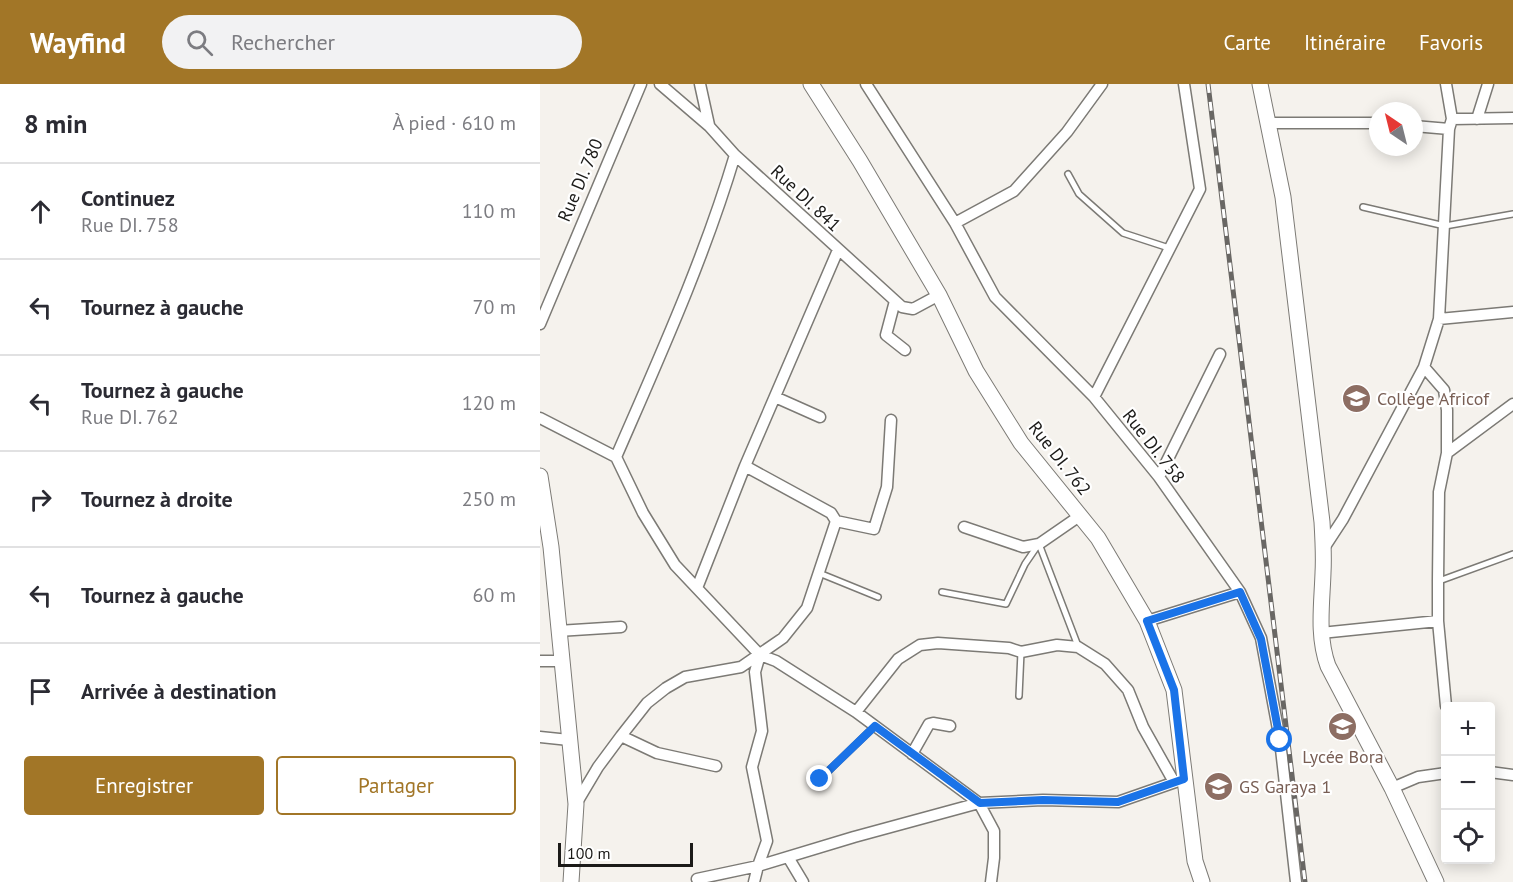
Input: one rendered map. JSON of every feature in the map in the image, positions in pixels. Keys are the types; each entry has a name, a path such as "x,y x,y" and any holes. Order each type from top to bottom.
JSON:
{"street":[{"name":"Rue DI. 780","path":"540,324 641,84"},
{"name":"Rue DI. 841","path":"660,84 710,126 735,155 895,301"},
{"path":"700,84 710,126"},
{"name":"Rue DI. 762","path":"811,84 860,161 939,295 976,371 1021,443 1098,538 1147,621 1174,690 1179,780 1195,861 1202,882"},
{"name":"Rue DI. 758","path":"866,84 955,223 995,297 1094,398 1158,477 1240,592 1261,639 1280,740 1296,882"},
{"path":"955,223 1014,191 1067,132 1102,84"},
{"path":"1094,398 1200,189 1184,84"},
{"path":"1260,84 1283,197 1324,548 1321,633 1324,654 1328,666 1392,788 1436,882"},
{"path":"1324,548 1343,519 1424,367 1439,319 1451,124 1446,84"},
{"path":"1477,119 1488,84"},
{"path":"1423,126 1451,124 1477,119 1513,118"},
{"path":"1267,123 1369,123"},
{"path":"616,458 692,283 735,155"},
{"path":"697,588 745,466 838,250"},
{"path":"895,301 902,308 913,309 939,295"},
{"path":"895,301 886,335 905,350"},
{"path":"1439,319 1513,312"},
{"path":"1158,477 1220,354"},
{"path":"1424,367 1444,390 1447,453 1439,492 1438,621 1446,702"},
{"path":"775,397 820,417"},
{"path":"1447,453 1513,404"},
{"path":"540,418 616,458 643,513 675,565 760,655 776,661 856,712 980,803 994,831 991,882"},
{"path":"745,466 831,513 836,520 874,529 887,487 891,420"},
{"path":"540,477 545,549 558,631 576,804 571,882"},
{"path":"964,527 1023,547 1039,544 1081,515"},
{"path":"576,804 598,767 647,703 685,677 741,667 783,638 807,608 836,520"},
{"path":"1147,621 1240,592"},
{"path":"1321,633 1438,621"},
{"path":"558,631 621,627"},
{"path":"697,879 758,866 980,803 1043,800 1118,802 1179,780 1143,727 1128,690 1105,664 1078,647 1057,645 1021,652 1009,648 939,643 920,645 898,659 856,712"},
{"path":"754,882 766,841 752,767 762,731 755,672 760,655"},
{"path":"540,661 561,661"},
{"path":"912,754 929,724 950,726"},
{"path":"621,736 657,753 716,766"},
{"path":"540,737 569,740"},
{"path":"1495,773 1513,775"},
{"path":"1392,788 1418,777 1441,774"},
{"path":"788,857 803,882"}],"lane":[{"path":"1068,174 1079,194 1123,233 1169,248"},
{"path":"1363,207 1445,226 1513,214"},
{"path":"942,592 1006,604 1025,564 1039,544"},
{"path":"1039,544 1078,647"},
{"path":"1438,581 1513,554"},
{"path":"818,573 878,597"},
{"path":"1019,696 1021,652"},
{"path":"820,779 875,726"}],"railway":[{"path":"1208,84 1305,882"}],"place":[{"name":"Collège Africof","path":"1356,398"},
{"name":"Lycée Bora","path":"1343,727"},
{"name":"GS Garaya 1","path":"1218,786"}],"route":[{"path":"820,779 875,726 980,803 1043,800 1118,802 1184,779 1174,690 1147,621 1240,592 1261,639 1280,740"}]}
